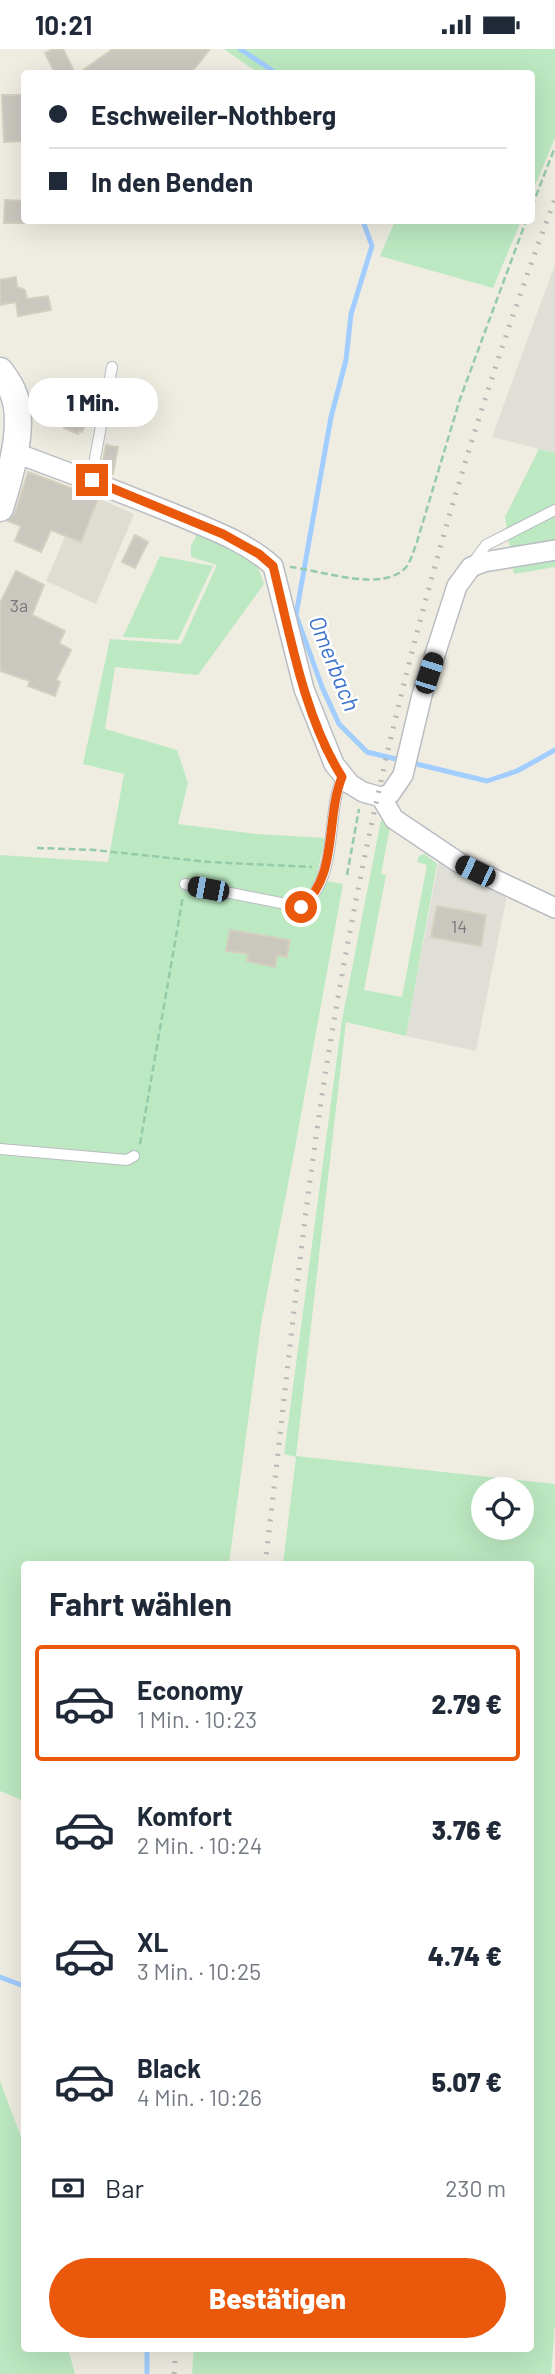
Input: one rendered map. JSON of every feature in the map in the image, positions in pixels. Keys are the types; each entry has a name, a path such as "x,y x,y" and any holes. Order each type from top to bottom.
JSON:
{"street":[{"path":"0,372 13,391 17,421 16,453 0,508"},
{"path":"16,453 92,480 223,534 259,554 273,566 304,689 334,764 342,777 385,788"},
{"path":"555,550 484,562 471,567 457,586 422,695 411,739 385,788 394,819 458,862 555,908"}],"lane":[{"path":"92,480 111,367"},
{"path":"471,567 475,557 486,545 555,510"},
{"path":"185,884 301,907 318,887 326,868 336,792 342,777"},
{"path":"0,1149 127,1160 134,1156"}],"path":[{"path":"535,198 555,147"},
{"path":"296,568 365,579 390,578 407,566 416,545 460,399 525,224"},
{"path":"347,875 385,788"},
{"path":"37,848 326,868"},
{"path":"134,1156 140,1146 185,884"}],"shaded area":[{"path":"555,264 555,453 492,437"},
{"path":"98,498 134,514 96,604 46,581 65,537 61,534 71,505"},
{"path":"439,859 507,895 476,1051 406,1036"}],"green space":[{"path":"224,49 555,49 555,138 535,186 535,70 254,70"},
{"path":"394,224 520,224 493,288 380,256"},
{"path":"539,449 555,453 555,567 514,574 505,517"},
{"path":"198,532 257,565 264,584 198,675 115,667 105,729 177,750 188,783 178,824 256,834 325,838 316,879 343,884 261,1324 229,1561 21,1561 21,1800 0,1791 0,855 108,862 124,774 83,764 110,639 181,644 217,565 191,557 191,546"},
{"path":"160,556 213,566 178,640 123,637"},
{"path":"381,820 390,827 381,874 386,875 364,990 402,997 427,865 417,862 419,856 425,854 437,864 406,1036 346,1022 296,1456 490,1477 471,1477 471,1540 534,1540 534,1482 555,1484 555,2323 551,2374 192,2374 194,2352 534,2352 534,1561 283,1561 296,1457 284,1454 342,1020"},
{"path":"0,2081 21,2137 21,2352 69,2352 75,2374 0,2374"}],"building":[{"path":"53,49 63,49 74,70 54,70 45,53"},
{"path":"113,49 210,49 193,70 83,70"},
{"path":"2,95 21,95 21,141 4,142"},
{"path":"5,200 21,201 21,223 4,223"},
{"path":"16,277 17,287 25,290 27,299 48,296 51,310 18,316 16,302 0,305 0,280"},
{"path":"67,384 98,397 82,432 79,431 78,434 64,428 65,424 52,419"},
{"path":"106,445 118,447 113,474 101,471"},
{"path":"28,472 98,498 81,542 51,530 41,552 15,541 21,526 8,521 15,513"},
{"path":"135,535 148,542 135,568 122,562"},
{"path":"16,571 44,585 32,615 65,631 59,643 71,650 56,680 60,682 55,696 28,686 30,681 0,671 0,603"},
{"path":"437,906 486,915 481,946 431,937"},
{"path":"230,930 290,940 287,957 277,955 275,967 247,961 248,954 226,951"}],"waterway":[{"name":"Omerbach","path":"240,49 272,70"},
{"name":"Omerbach","path":"364,224 372,246 351,314 346,360 331,417 296,615 322,687 339,724 367,752 487,781 517,771 555,750"},
{"path":"0,1977 21,1985"},
{"path":"147,2352 147,2374"}],"railway":[{"path":"265,1561 316,1134 339,992 379,790 402,690 456,492 487,393 555,199"},
{"path":"174,2374 176,2352"}],"route":[{"path":"92,480 223,534 259,554 273,566 304,689 334,764 342,777 336,792 326,868 318,887 309,901 301,907"}]}
